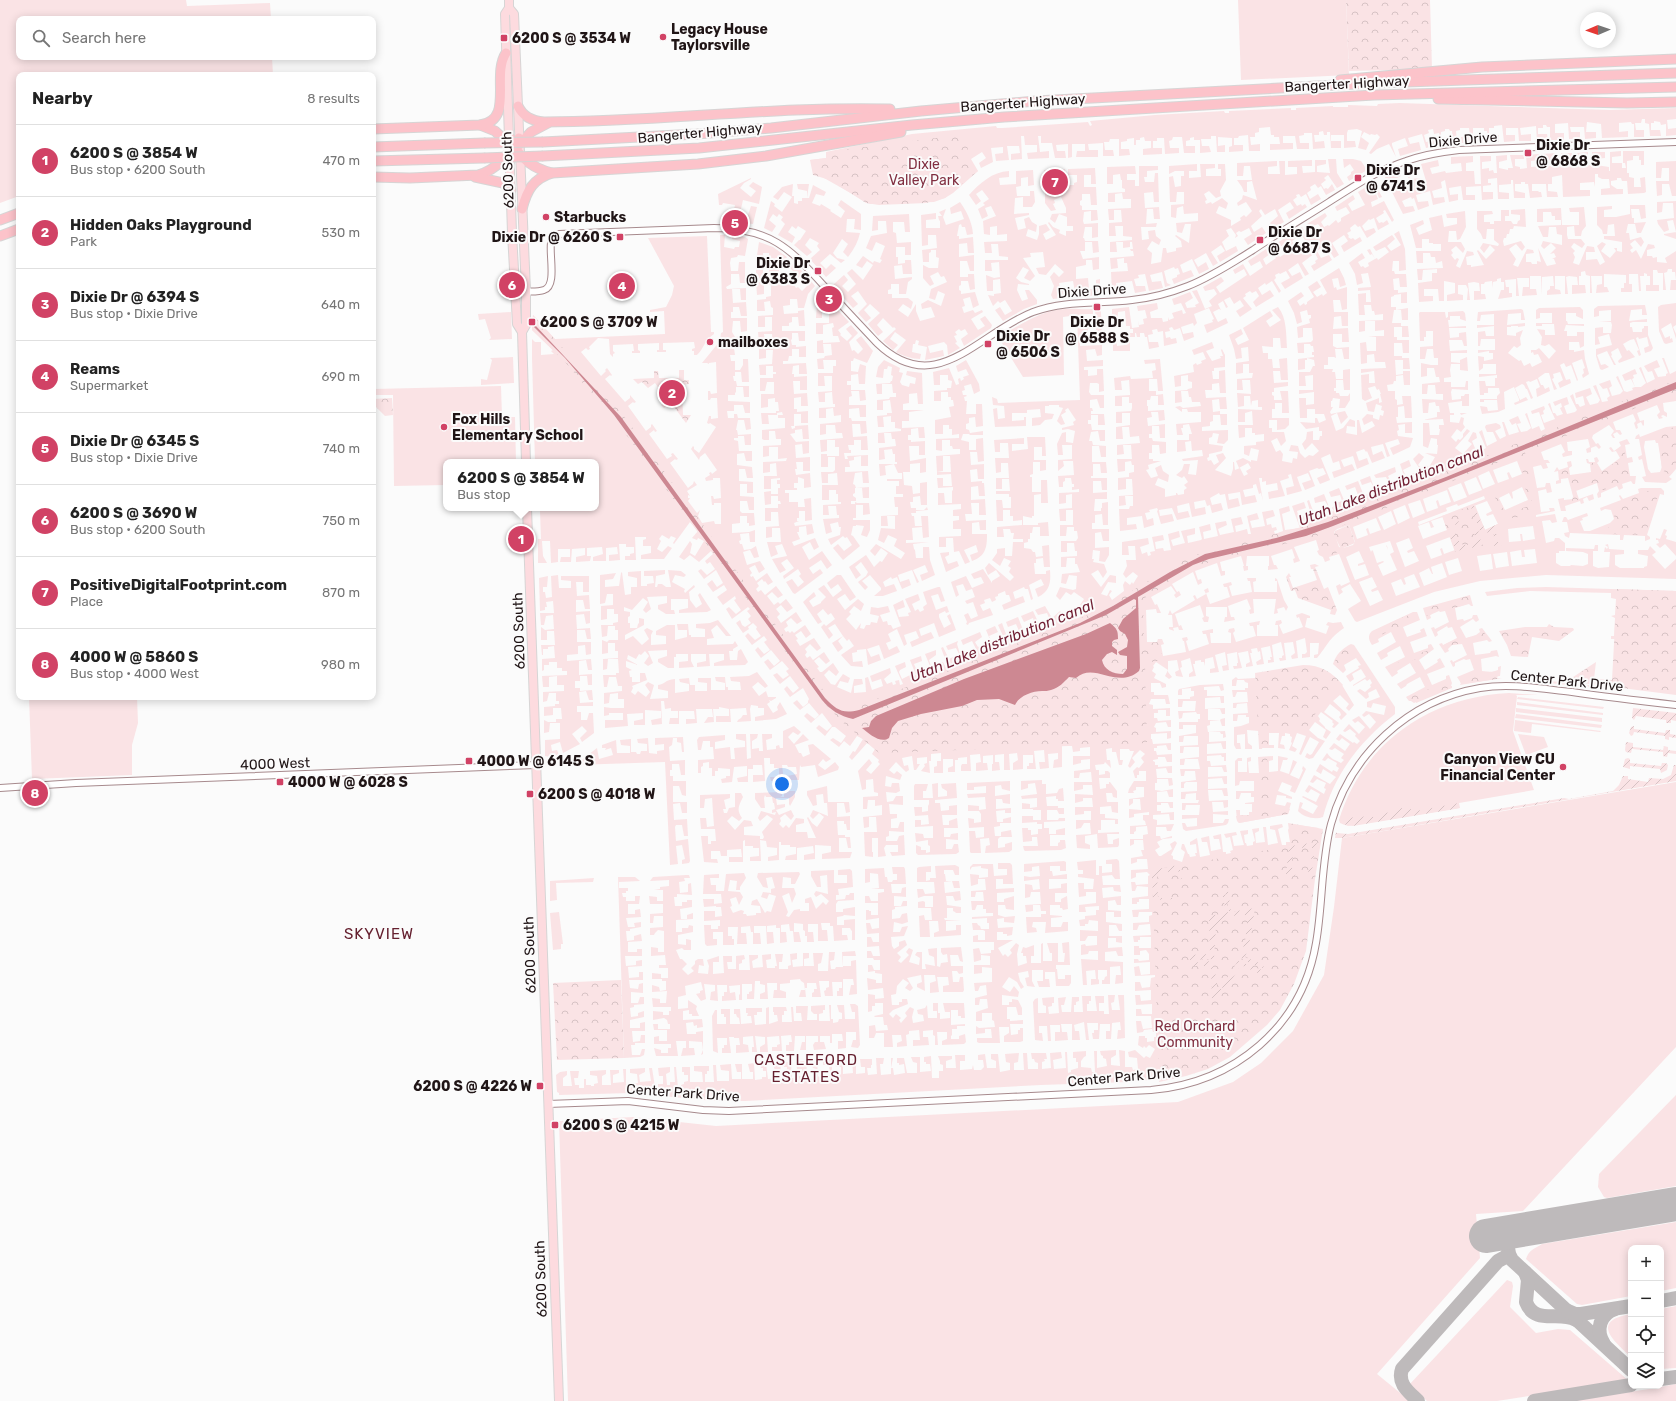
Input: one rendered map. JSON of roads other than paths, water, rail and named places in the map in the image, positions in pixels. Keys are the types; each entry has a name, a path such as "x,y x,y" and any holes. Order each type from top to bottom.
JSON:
{"highway":[{"path":"376,129 480,125 492,121 499,112 500,67 506,53"},
{"path":"1314,86 1353,78 1482,67 1676,59"},
{"name":"Bangerter Highway","path":"376,147 543,142 697,134 771,128 921,111 1030,102 1314,86 1676,73"},
{"name":"Bangerter Highway","path":"376,161 543,156 699,148 912,125 1049,114 1391,94 1676,86"},
{"path":"1391,94 1424,98 1501,102 1676,102"},
{"path":"518,106 521,112 530,119 551,122 646,120 816,110 871,109 921,111"},
{"path":"522,209 526,195 531,186 542,177 552,173 698,164 759,157 901,132 1000,122 1049,114"},
{"path":"376,177 470,176 482,174 493,168 531,132 551,122"},
{"path":"480,125 495,131 533,166 552,173"},
{"path":"470,176 503,183 511,190"},
{"path":"0,220 16,214"},
{"path":"0,236 16,230"}],"main road":[{"name":"6200 South","path":"509,4 505,14 506,53 514,149 522,209 526,291 526,325 522,332"},
{"name":"6200 South","path":"509,4 514,14 518,106 511,190 517,324 522,332 526,459"},
{"name":"6200 South","path":"527,511 558,1401"}],"street":[{"name":"Dixie Drive","path":"516,291 543,290 550,285 551,244 553,238 559,234 714,228 750,231 780,244 799,258 877,343 891,356 908,364 928,366 950,361 1020,319 1047,308 1068,304 1140,299 1165,294 1189,286 1221,269 1371,175 1415,158 1459,150 1676,142"},
{"name":"Center Park Drive","path":"548,1104 628,1101 703,1110 729,1110 1151,1090 1170,1088 1196,1082 1233,1065 1258,1046 1280,1024 1298,996 1308,976 1314,954 1328,839 1338,801 1348,781 1360,763 1375,745 1396,725 1416,712 1441,699 1466,691 1498,686 1527,687 1676,705"},
{"name":"4000 West","path":"0,788 15,786 536,765"}],"place":[{"name":"Legacy House Taylorsville","path":"663,37"},
{"name":"6200 S @ 3534 W","path":"504,38"},
{"name":"Dixie Dr @ 6868 S","path":"1528,153"},
{"name":"Dixie Dr @ 6741 S","path":"1358,178"},
{"name":"PositiveDigitalFootprint.com","path":"1055,182"},
{"name":"Starbucks","path":"546,217"},
{"name":"Dixie Dr @ 6345 S","path":"735,223"},
{"name":"Dixie Dr @ 6260 S","path":"620,237"},
{"name":"Dixie Dr @ 6687 S","path":"1260,240"},
{"name":"Dixie Dr @ 6383 S","path":"818,271"},
{"name":"6200 S @ 3690 W","path":"512,285"},
{"name":"Reams","path":"622,286"},
{"name":"Dixie Dr @ 6394 S","path":"829,299"},
{"name":"Dixie Dr @ 6588 S","path":"1097,307"},
{"name":"6200 S @ 3709 W","path":"532,322"},
{"name":"mailboxes","path":"710,342"},
{"name":"Dixie Dr @ 6506 S","path":"988,344"},
{"name":"Hidden Oaks Playground","path":"672,393"},
{"name":"Fox Hills Elementary School","path":"444,427"},
{"name":"6200 S @ 3854 W","path":"521,539"},
{"name":"4000 W @ 6145 S","path":"469,761"},
{"name":"Canyon View CU Financial Center","path":"1563,767"},
{"name":"4000 W @ 6028 S","path":"280,782"},
{"name":"4000 W @ 5860 S","path":"35,793"},
{"name":"6200 S @ 4018 W","path":"530,794"},
{"name":"6200 S @ 4226 W","path":"540,1086"},
{"name":"6200 S @ 4215 W","path":"555,1125"}],"district":[{"name":"SKYVIEW","path":"379,934"},
{"name":"CASTLEFORD ESTATES","path":"806,1068"}],"park label":[{"name":"Dixie Valley Park","path":"924,172"},
{"name":"Red Orchard Community","path":"1195,1034"}],"water label":[{"name":"Utah Lake distribution canal","path":"1391,486"},
{"name":"Utah Lake distribution canal","path":"1002,641"}]}
